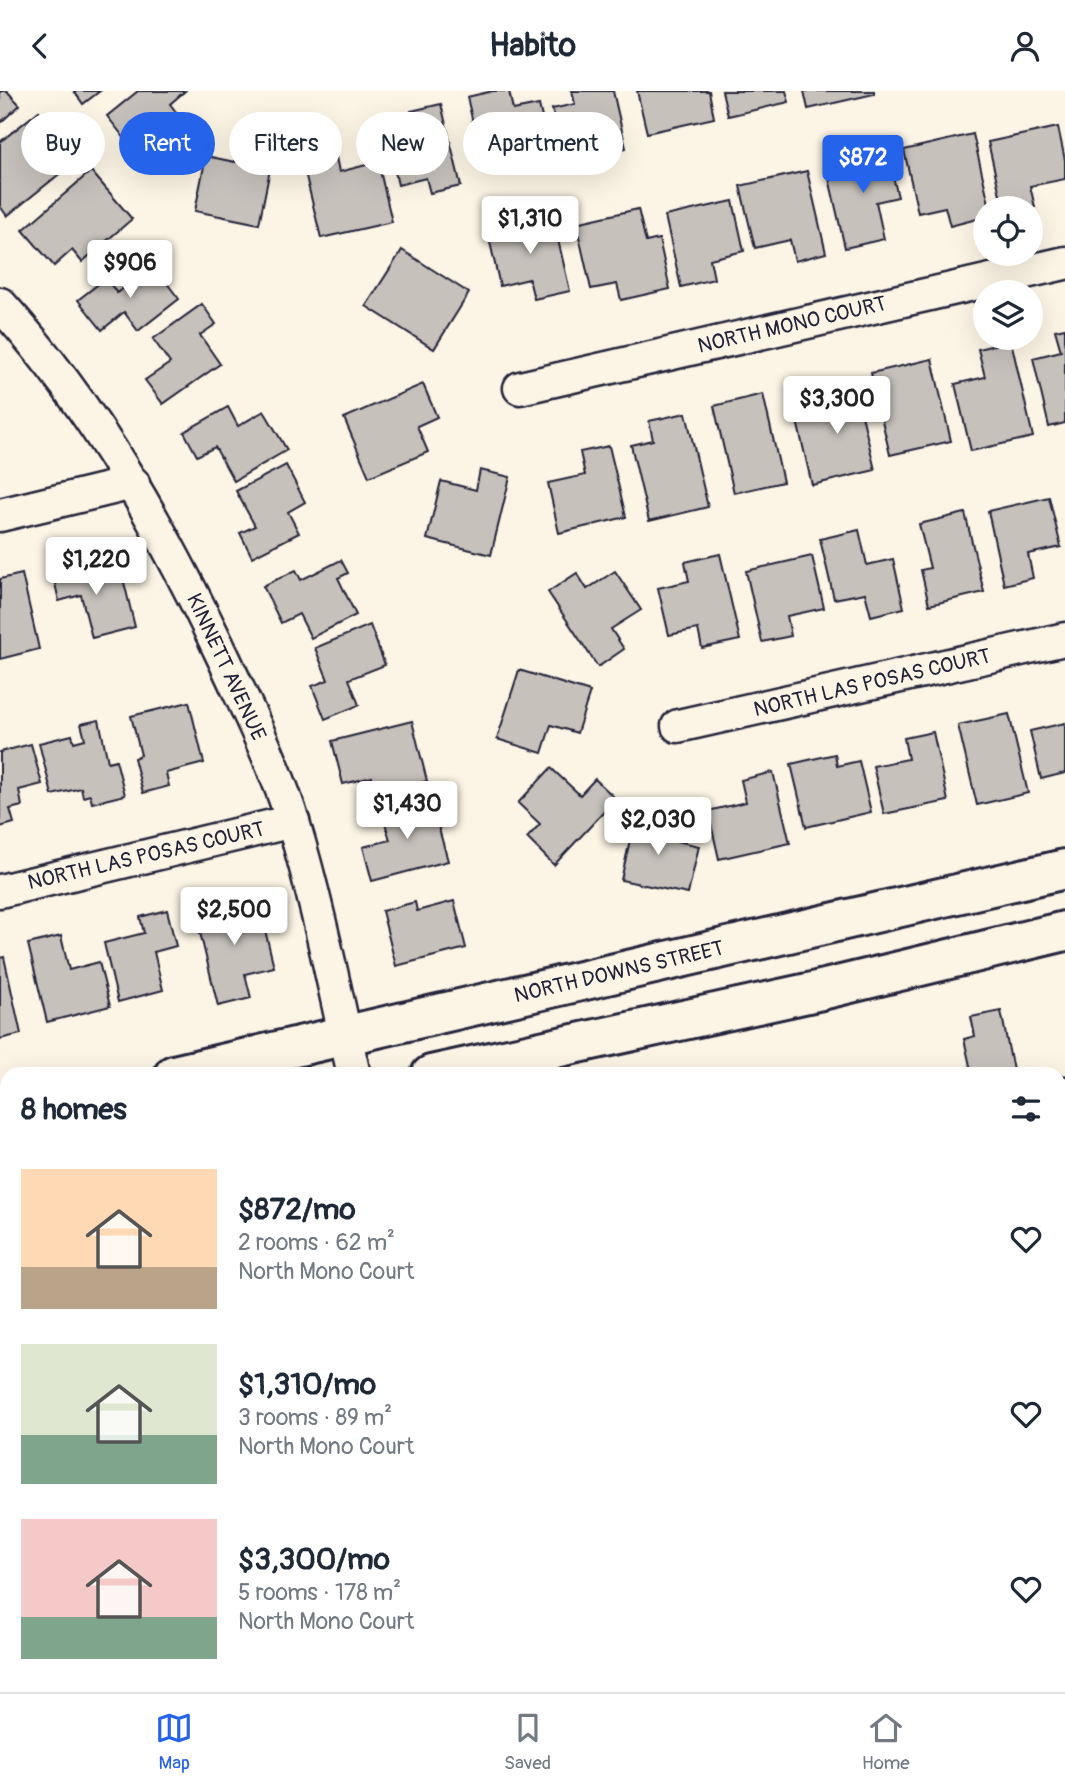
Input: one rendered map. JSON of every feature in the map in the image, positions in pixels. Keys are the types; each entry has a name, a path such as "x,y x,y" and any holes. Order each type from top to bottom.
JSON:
{"street":[{"name":"NORTH MONO COURT","path":"520,387 1065,263"},
{"name":"KINNETT AVENUE","path":"0,304 66,386 133,483 190,588 249,712 293,821 352,1067"},
{"path":"0,515 133,483"},
{"name":"NORTH LAS POSAS COURT","path":"678,726 1065,639"},
{"name":"NORTH LAS POSAS COURT","path":"0,891 293,821"},
{"name":"NORTH DOWNS STREET","path":"207,1067 1065,869"},
{"path":"468,1067 817,991 1065,931"}],"building":[{"path":"0,91 7,91 20,105 0,123"},
{"path":"74,91 100,91 83,104"},
{"path":"138,91 185,91 170,104 176,112 119,112 119,131 107,116"},
{"path":"493,91 509,91 513,110 539,105 541,112 470,112 467,97"},
{"path":"572,91 613,91 618,112 553,112 552,109 575,104"},
{"path":"637,91 709,91 714,118 647,133"},
{"path":"722,91 786,91 789,102 728,116"},
{"path":"804,91 874,91 874,94 808,109"},
{"path":"441,104 443,112 411,112"},
{"path":"21,125 21,175 58,175 7,216 0,206 0,142"},
{"path":"1058,127 1065,160 1065,179 1030,186 1032,196 1000,196 988,142"},
{"path":"973,134 987,196 973,196 973,220 950,226 945,207 918,213 904,150"},
{"path":"449,137 461,186 430,193 426,178 398,185 396,175 449,175"},
{"path":"885,143 898,197 876,202 884,239 845,248 828,174 855,168 851,151"},
{"path":"215,158 229,161 229,175 269,175 259,224 195,211 202,175 215,175"},
{"path":"356,168 356,175 381,175 392,222 321,238 306,175 342,175 342,171"},
{"path":"807,171 826,253 795,261 790,240 755,248 740,186"},
{"path":"86,175 94,175 132,219 82,262 72,250 54,266 23,230"},
{"path":"733,201 744,251 710,259 714,279 681,287 665,216"},
{"path":"638,209 646,242 659,239 670,289 621,300 617,284 591,289 576,223"},
{"path":"552,214 570,291 534,299 529,279 500,286 487,229"},
{"path":"402,250 469,293 434,349 366,306"},
{"path":"153,265 179,299 138,331 124,312 102,330 78,300 106,278 117,293"},
{"path":"202,304 216,324 200,335 220,364 163,404 145,380 170,363 153,339"},
{"path":"1065,328 1065,423 1049,427 1033,358 1061,351 1055,330"},
{"path":"978,350 1013,350 1033,437 971,451 955,384 985,377"},
{"path":"932,359 951,441 890,455 871,373"},
{"path":"853,377 875,470 812,485 797,421 826,414 819,385"},
{"path":"423,384 437,417 417,426 428,452 369,477 344,418"},
{"path":"763,394 783,482 734,493 714,406"},
{"path":"228,407 238,426 264,411 287,450 234,481 215,447 197,456 184,432"},
{"path":"686,413 708,507 649,521 631,445 653,440 649,421"},
{"path":"609,446 626,517 559,533 548,483 585,475 580,452"},
{"path":"286,465 305,502 288,512 299,533 252,557 240,533 255,526 236,491"},
{"path":"480,470 510,477 491,555 427,539 441,481 476,490"},
{"path":"1049,497 1061,547 1028,554 1033,578 1004,585 988,511"},
{"path":"965,513 984,592 929,605 921,570 930,568 919,524"},
{"path":"859,530 867,565 893,559 904,608 871,616 865,593 834,599 820,539"},
{"path":"720,554 740,640 702,648 698,629 669,635 658,588 689,581 685,562"},
{"path":"812,556 824,608 787,616 791,636 762,642 746,571"},
{"path":"82,558 87,579 121,570 135,627 92,638 81,595 59,601 51,566"},
{"path":"341,560 348,573 338,578 356,615 311,638 299,614 281,623 263,586 296,570 301,580"},
{"path":"615,571 641,610 611,629 624,649 598,667 548,592 577,573 587,589"},
{"path":"22,574 39,649 0,659 0,579"},
{"path":"370,625 385,665 349,679 359,705 325,719 312,686 328,680 315,648"},
{"path":"519,670 590,692 577,733 551,725 542,753 497,739"},
{"path":"189,702 204,763 166,773 169,786 143,793 134,758 141,755 131,716"},
{"path":"1009,714 1028,793 977,805 958,725"},
{"path":"99,720 108,762 116,760 125,795 92,803 90,795 83,797 81,788 52,795 39,743 72,735 74,742 85,739 81,724"},
{"path":"412,721 427,781 376,794 372,777 343,784 332,741"},
{"path":"1065,723 1065,773 1041,779 1030,731"},
{"path":"933,732 948,801 884,814 873,766 908,759 904,738"},
{"path":"31,744 42,784 19,790 22,806 10,809 14,823 0,827 0,752"},
{"path":"835,754 837,766 859,761 871,812 806,827 791,764"},
{"path":"551,768 580,795 595,779 616,799 554,865 527,838 540,824 518,803"},
{"path":"773,772 790,843 719,859 708,811 746,802 741,780"},
{"path":"430,797 448,861 372,881 363,847 390,840 381,809"},
{"path":"636,813 668,820 664,838 699,846 688,894 621,880"},
{"path":"257,897 274,967 245,974 251,998 218,1006 195,912"},
{"path":"454,901 466,948 396,966 382,911 415,902 417,911"},
{"path":"167,910 176,946 154,952 163,990 118,1002 104,943 144,933 140,917"},
{"path":"61,936 69,970 99,962 110,1006 47,1022 28,944"},
{"path":"4,957 21,1034 0,1039 0,958"},
{"path":"1001,1011 1012,1067 970,1067 964,1039 975,1036 971,1017"}]}
